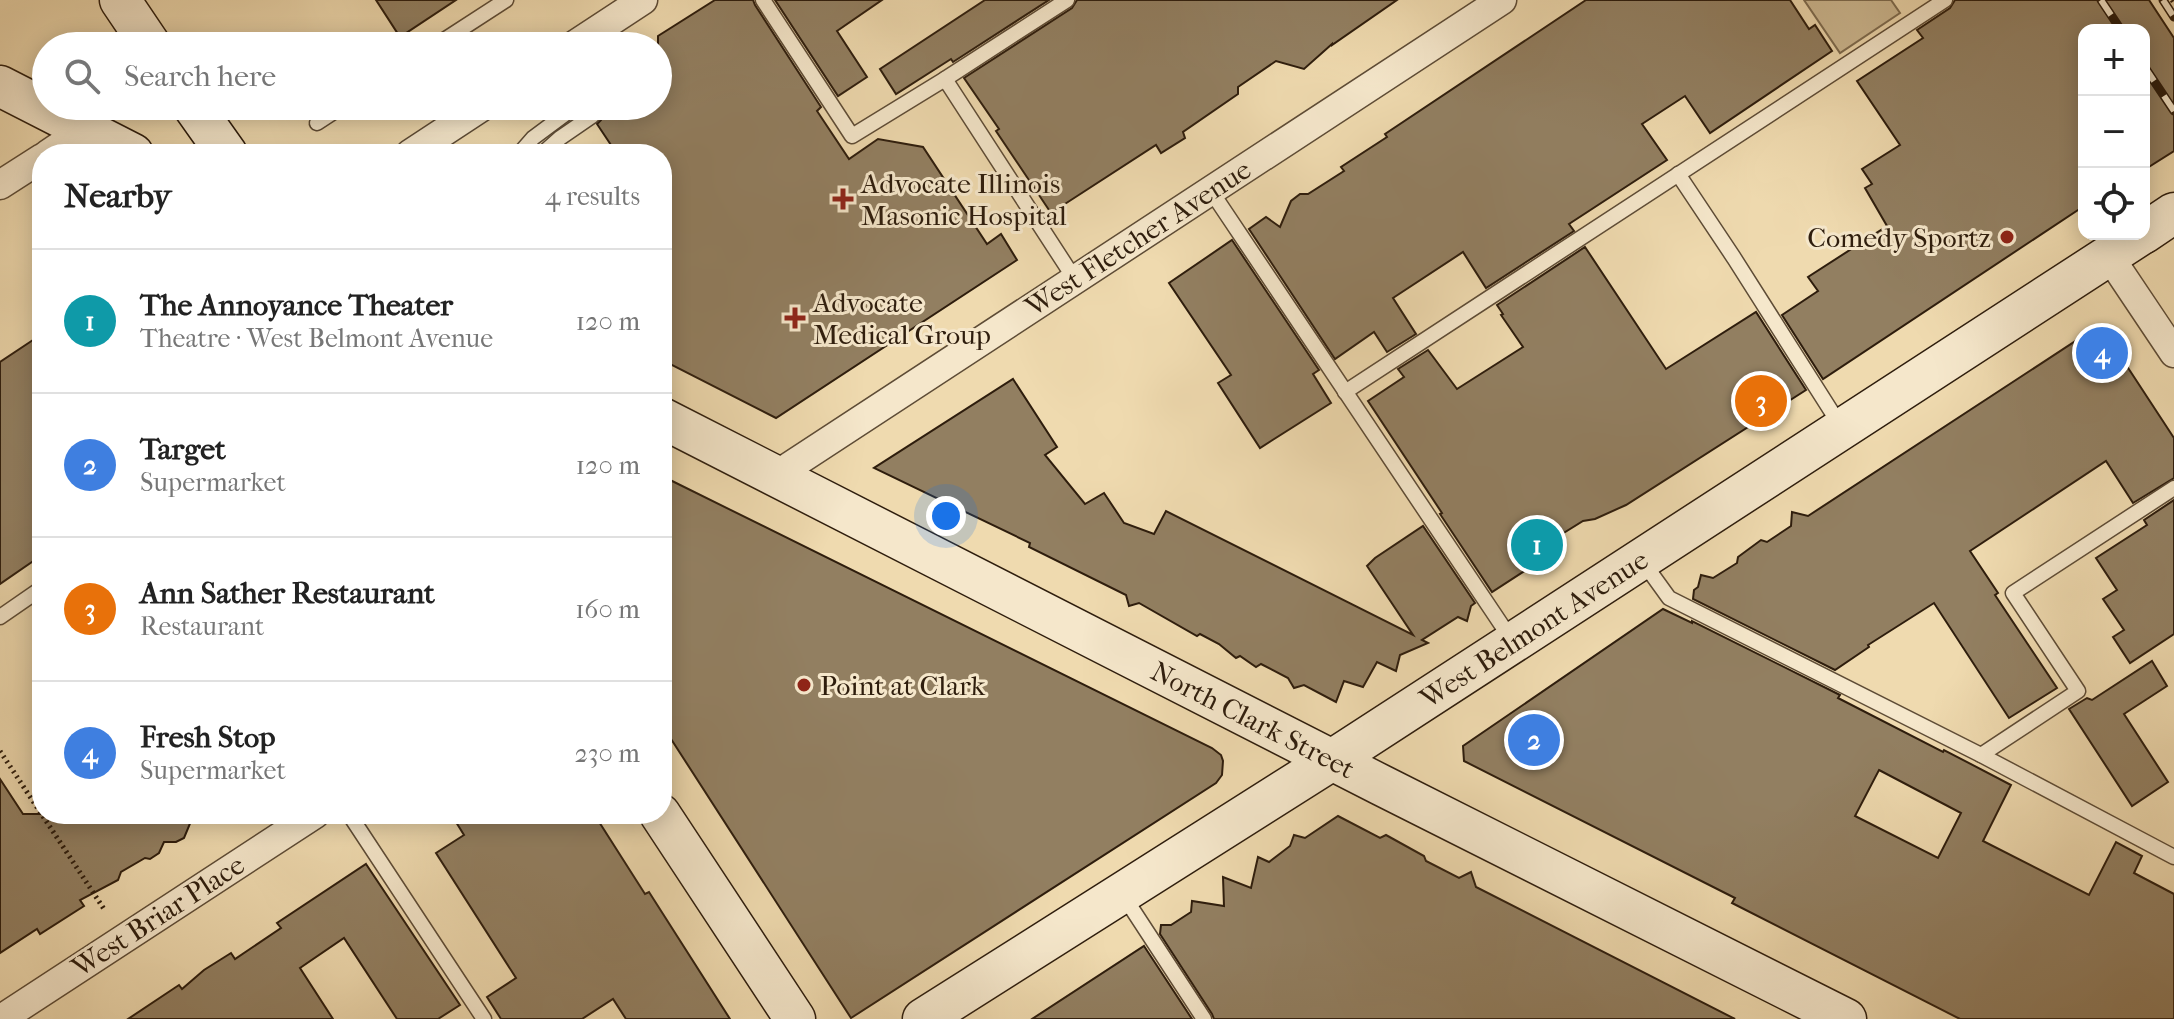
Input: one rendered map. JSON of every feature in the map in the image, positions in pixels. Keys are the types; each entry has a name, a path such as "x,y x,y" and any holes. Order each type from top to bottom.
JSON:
{"main road":[{"path":"120,0 142,32"},
{"path":"0,86 32,102"},
{"path":"67,120 114,144"},
{"path":"203,120 220,144"},
{"name":"West Belmont Avenue","path":"2150,228 2174,213"},
{"name":"West Belmont Avenue","path":"923,1019 1332,760 2133,240"},
{"name":"North Clark Street","path":"672,423 1846,1019"},
{"path":"667,824 795,1019"}],"street":[{"path":"594,32 643,0"},
{"name":"West Fletcher Avenue","path":"775,476 1502,0"},
{"path":"425,144 462,120"},
{"path":"63,144 85,129"},
{"path":"0,185 32,164"},
{"path":"2109,256 2174,353"},
{"name":"West Briar Place","path":"1,1019 300,824"}],"lane":[{"path":"457,32 506,0"},
{"path":"763,0 852,136 1067,0"},
{"path":"1345,392 1945,0"},
{"path":"945,79 1074,278"},
{"path":"317,123 322,120"},
{"path":"528,144 557,120"},
{"path":"553,144 586,120"},
{"path":"1678,174 1843,429"},
{"path":"1211,191 1513,643"},
{"path":"1981,755 2078,691 2013,593 2174,488"},
{"path":"1642,560 1669,598 1981,755 2174,857"},
{"path":"0,617 32,595"},
{"path":"355,824 479,1018"},
{"path":"1122,893 1204,1019"}],"path":[{"path":"0,751 32,800"},
{"path":"48,824 104,909"}],"shaded area":[{"path":"1804,0 1891,0 1900,13 1840,53"}],"building":[{"path":"376,0 456,0 408,32 397,32"},
{"name":"Advocate Illinois Masonic Hospital","path":"715,0 753,0 821,107 817,111 849,159 878,139 923,147 987,244 1001,234 1017,260 776,418 672,365 672,144 610,144 597,124 601,120 672,120 672,32 664,32"},
{"path":"775,0 882,0 837,31 867,77 838,96"},
{"path":"985,0 1049,0 953,62 951,59 896,94 880,69"},
{"path":"1077,0 1397,0 1332,44 1304,69 1276,61 1238,87 1238,94 1183,132 1185,138 1161,153 1156,145 1051,213 964,78 1072,8"},
{"path":"1586,0 1790,0 1809,29 1815,25 1832,51 1710,133 1685,96 1642,124 1667,160 1569,224 1574,231 1486,288 1463,252 1393,298 1416,334 1387,352 1374,332 1335,359 1249,229 1266,217 1280,227 1291,201 1300,194 1308,194 1344,171 1341,167 1387,137 1385,134"},
{"path":"1955,0 2149,0 2174,38 2174,151 2150,166 2150,24 2078,24 2078,210 1823,379 1782,315 1818,291 1808,277 1887,226 1865,188 1872,184 1862,169 1900,145 1857,81 1923,38 1917,30 1950,8"},
{"path":"1232,240 1319,370 1313,374 1331,403 1260,448 1218,383 1231,375 1169,283"},
{"path":"1585,247 1666,369 1756,312 1806,390 1626,505 1583,521 1554,539 1560,548 1492,592 1368,401 1404,377 1398,369 1428,350 1457,389 1523,347 1497,305"},
{"path":"2100,325 2174,438 2174,478 2133,503 2106,461 1970,551 1998,593 1995,595 2057,688 2009,718 1934,603 1835,670 1693,599 1701,575 1713,578 1737,563 1738,557 1761,540 1767,542 1791,526 1792,512 1808,516"},
{"path":"32,341 32,562 0,584 0,362"},
{"path":"1013,379 1057,447 1045,455 1085,504 1104,493 1124,523 1154,534 1166,511 1413,635 1367,566 1423,526 1475,603 1471,606 1467,621 1458,617 1422,640 1428,643 1400,655 1396,671 1377,662 1363,687 1344,681 1336,702 1304,685 1294,688 1288,678 1261,664 1256,667 1240,656 1236,658 1219,644 1200,634 1197,636 1139,603 1129,606 1126,595 1029,547 1030,543 874,468"},
{"path":"672,481 1212,748 1223,761 1222,775 1216,783 851,1018 672,741"},
{"path":"2174,500 2174,634 2130,663 2113,637 2124,630 2103,599 2117,590 2096,558 2147,525 2144,520"},
{"path":"1663,609 1840,695 1838,698 2011,785 1983,841 2089,895 2116,842 2142,856 2134,873 2174,894 2174,1019 1960,1019 1732,903 1735,898 1464,761 1463,746","holes":["1879,770 1961,813 1938,858 1855,816"]},
{"path":"2152,661 2167,686 2124,714 2168,782 2132,806 2069,709 2087,698 2092,700"},
{"path":"0,779 23,814 32,814 32,824 190,824 184,838 164,842 159,853 121,872 118,880 80,900 84,906 40,934 37,929 0,953"},
{"path":"1338,816 1380,838 1386,835 1459,878 1471,872 1476,887 1735,1019 1214,1019 1160,934 1161,925 1171,925 1191,912 1192,901 1224,906 1223,877 1251,888 1258,857 1269,862 1290,846 1294,835 1305,838"},
{"path":"457,824 600,824 645,894 649,892 730,1019 626,1019 613,999 582,1019 501,1019 487,997 516,978 436,853 464,835"},
{"path":"366,864 460,1005 438,1019 397,1019 344,938 300,968 333,1019 128,1019 179,985 182,989 231,953 235,959 281,928 277,923"},
{"path":"1144,946 1192,1019 1032,1019"}],"railway":[{"path":"2101,0 2117,24"},
{"path":"2163,0 2174,17"},
{"path":"2150,75 2174,111"}],"place":[{"name":"Advocate Illinois Masonic Hospital","path":"843,199"},
{"name":"Comedy Sportz","path":"2007,237"},
{"name":"Advocate Medical Group","path":"795,318"},
{"name":"Fresh Stop","path":"2102,353"},
{"name":"Ann Sather Restaurant","path":"1761,401"},
{"name":"The Annoyance Theater","path":"1537,545"},
{"name":"Point at Clark","path":"804,685"},
{"name":"Target","path":"1534,740"}]}
